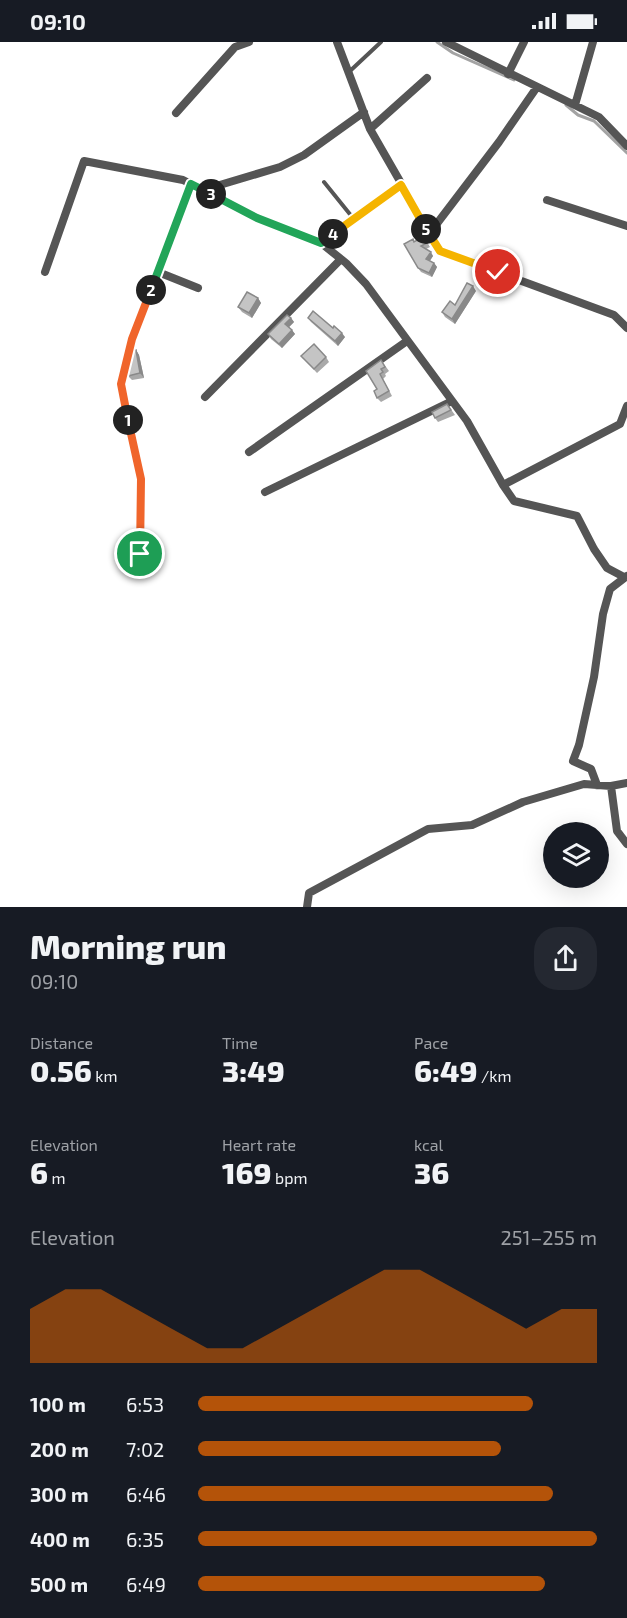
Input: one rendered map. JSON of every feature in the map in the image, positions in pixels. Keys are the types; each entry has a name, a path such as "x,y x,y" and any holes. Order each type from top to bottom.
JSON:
{"street":[{"path":"176,113 235,47 249,42"},
{"path":"337,42 370,129 440,251 614,315 627,328"},
{"path":"446,42 508,74 535,91 576,105 599,117 627,146"},
{"path":"508,74 524,42"},
{"path":"576,105 593,42"},
{"path":"370,129 427,78"},
{"path":"429,234 535,91"},
{"path":"203,190 280,167 304,155 364,112"},
{"path":"45,272 84,161 183,180 257,218 321,243 341,259 366,284 467,421 514,501 577,516 607,568 626,576 610,589 603,614 594,677 579,745 573,761 591,769 597,785"},
{"path":"140,554 141,479 121,384 132,339 191,184"},
{"path":"321,243 401,185"},
{"path":"547,200 627,226"},
{"path":"205,397 341,259"},
{"path":"158,272 198,288"},
{"path":"249,452 407,341"},
{"path":"265,492 452,401"},
{"path":"503,485 620,424 627,406"},
{"path":"307,907 309,893 428,829 472,825 524,802 584,784 611,786 627,783"},
{"path":"611,786 616,831 627,844"}],"lane":[{"path":"350,72 381,42"},
{"path":"324,182 354,218"}],"building":[{"path":"424,236 427,243 421,246 431,252 426,259 434,263 429,273 418,268 404,244 413,239 414,242"},
{"path":"467,283 473,286 452,319 442,312 450,301 455,305"},
{"path":"247,292 258,298 249,313 238,307"},
{"path":"313,311 342,333 335,341 308,318"},
{"path":"287,315 291,318 285,324 292,330 279,344 268,334"},
{"path":"314,344 326,357 314,369 301,356"},
{"path":"136,350 140,373 128,376 127,369 131,351"},
{"path":"381,360 385,367 381,369 383,372 380,374 389,391 377,398 374,391 377,389 366,371"},
{"path":"447,404 451,410 435,418 432,412"}],"waterway":[{"path":"437,42 453,53 514,80"},
{"path":"566,105 578,115 594,121 627,153"}],"route":[{"path":"140,554 141,479 121,384 132,339 191,184 257,218 321,243 401,185 440,251 498,272"}]}
